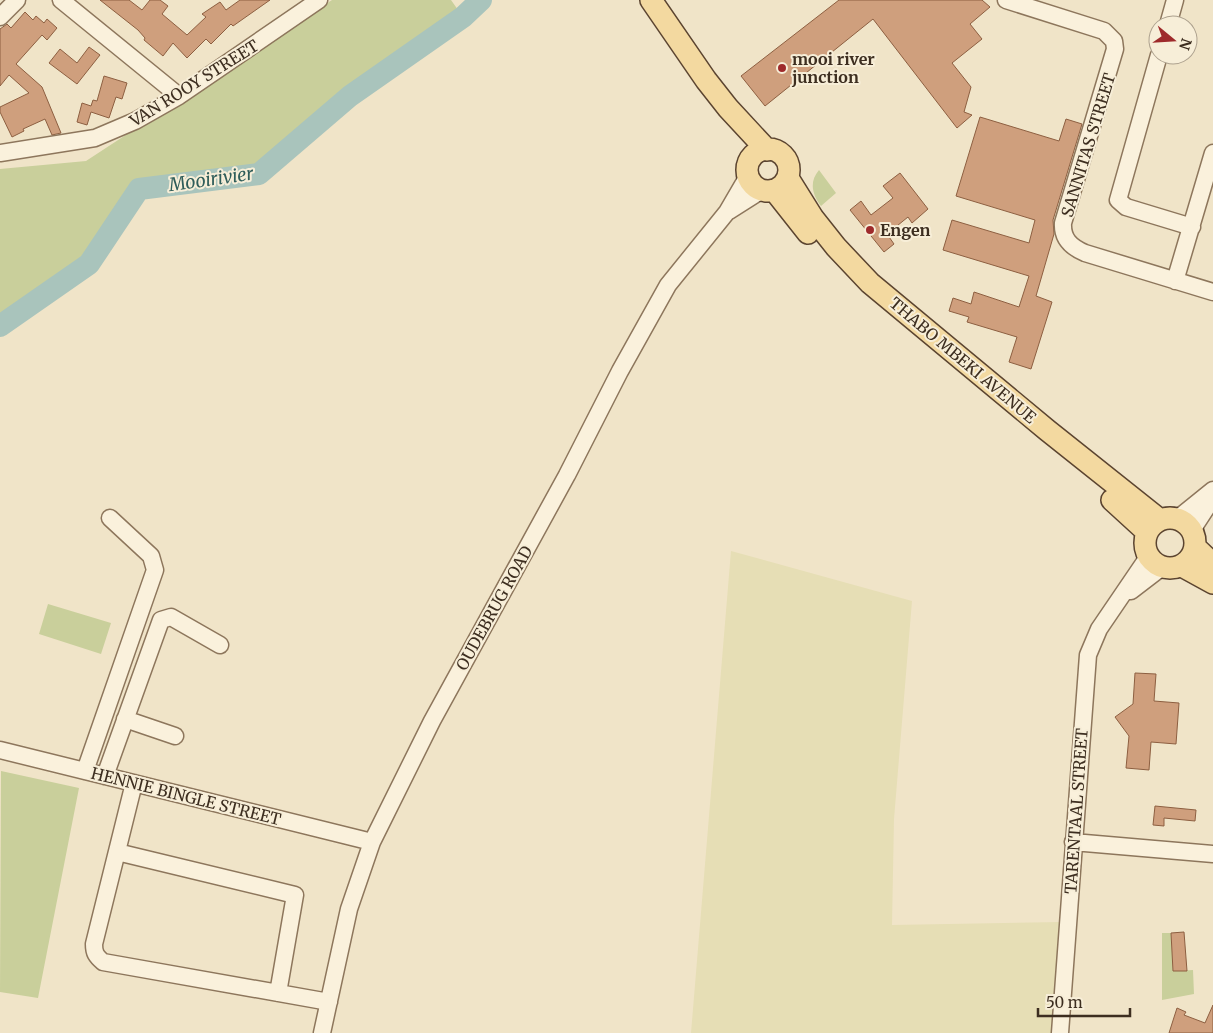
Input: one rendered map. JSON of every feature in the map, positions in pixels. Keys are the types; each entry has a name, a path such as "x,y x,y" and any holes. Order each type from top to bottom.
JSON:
{"main road":[{"name":"THABO MBEKI AVENUE","path":"652,0 728,108 765,174 838,268 872,302 1132,517 1174,530 1213,564"},
{"path":"1164,564 1190,558 1174,530 1144,548 1164,564 1213,583"}],"street":[{"path":"0,17 17,0"},
{"path":"61,0 179,96"},
{"name":"VAN ROOY STREET","path":"0,153 94,138 135,121 179,96 319,0"},
{"name":"SANNITAS STREET","path":"1006,0 1104,31 1114,42 1116,49 1063,223 1063,231 1067,241 1085,253 1213,292"},
{"path":"1171,15 1175,0"},
{"path":"1156,65 1118,200 1126,207 1192,228"},
{"path":"1175,281 1213,153"},
{"name":"OUDEBRUG ROAD","path":"322,1033 349,909 372,842 432,722 668,285 727,212 765,174"},
{"path":"1174,530 1213,490"},
{"path":"1174,530 1213,498"},
{"path":"85,771 155,570 151,556 110,518"},
{"name":"TARENTAAL STREET","path":"1060,1033 1088,656 1099,629 1121,598 1164,564"},
{"path":"105,776 161,620 172,617 220,646"},
{"path":"125,718 175,736"},
{"name":"HENNIE BINGLE STREET","path":"0,750 372,842"},
{"path":"134,783 94,944 94,953 103,962 329,1002"},
{"path":"1074,842 1213,854"},
{"path":"117,852 295,896 278,993"}],"shaded area":[{"path":"731,551 912,601 894,819 892,925 1061,922 1052,1033 691,1033"}],"green space":[{"path":"332,0 451,0 463,17 363,86 259,174 139,189 89,264 0,326 0,169 86,161"},
{"path":"819,170 836,193 821,206 815,197 813,188 814,179"},
{"path":"48,604 111,623 101,654 39,634"},
{"path":"1,771 79,788 38,998 0,992"},
{"path":"1162,933 1171,933 1173,971 1193,970 1194,994 1162,1000"}],"building":[{"path":"100,0 129,0 142,10 150,0 160,0 168,6 162,14 187,35 206,17 202,14 220,2 226,10 240,0 270,0 233,26 231,24 211,44 206,39 187,58 173,43 163,56 144,40 145,38 138,30"},
{"name":"mooi river junction","path":"839,0 982,0 990,7 970,24 982,39 952,63 971,87 964,112 972,115 957,128 873,19 765,106 741,76"},
{"path":"25,12 33,20 36,16 44,23 47,19 57,28 47,40 42,35 16,64 42,87 61,133 52,135 45,119 23,129 24,131 12,137 0,112 0,107 29,93 9,75 0,86 0,29 7,24 11,28"},
{"path":"89,47 100,55 77,84 49,63 60,49 77,63"},
{"path":"104,76 127,83 122,99 116,97 109,118 91,112 87,125 77,122 82,103 91,106 93,100 97,101"},
{"path":"980,117 1059,141 1066,119 1082,124 1053,220 1054,234 1036,296 1052,302 1031,369 1009,362 1017,337 967,322 969,317 949,311 953,298 971,304 974,292 1019,307 1029,276 943,250 952,220 1029,243 1035,220 956,196"},
{"path":"900,173 928,209 912,223 908,217 887,234 894,244 884,252 850,210 861,201 871,215 893,198 883,186"},
{"path":"1135,673 1156,674 1154,701 1179,703 1176,744 1151,742 1149,770 1126,768 1129,736 1115,717 1133,704"},
{"path":"1155,806 1196,810 1195,821 1164,818 1164,826 1153,825"},
{"path":"1184,932 1187,971 1173,971 1171,933"},
{"path":"1213,1005 1213,1033 1169,1033 1177,1008 1186,1012 1184,1015 1205,1023"}],"waterway":[{"name":"Mooirivier","path":"0,326 89,264 139,189 259,174 350,96 463,17 481,0"}],"place":[{"name":"mooi river junction","path":"782,68"},
{"name":"Engen","path":"870,230"}]}
